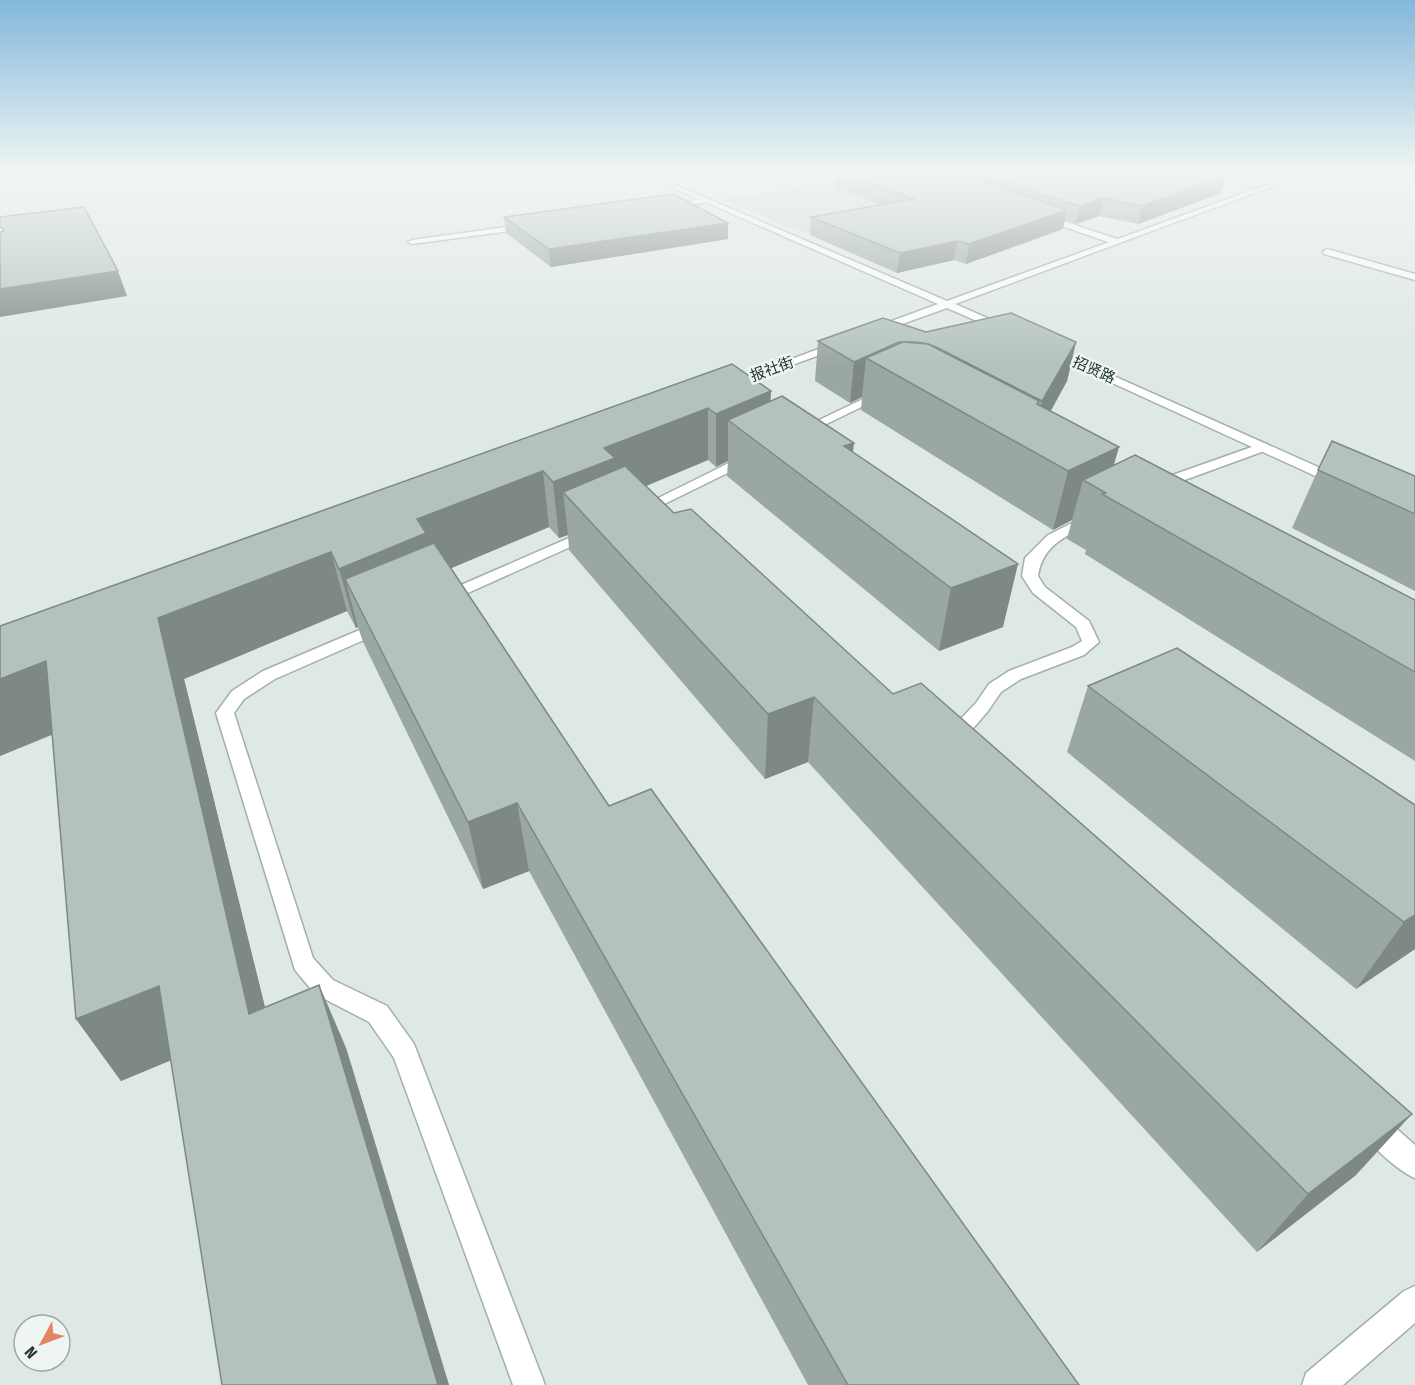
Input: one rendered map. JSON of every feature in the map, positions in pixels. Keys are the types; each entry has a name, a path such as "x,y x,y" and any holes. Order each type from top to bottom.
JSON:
{"street":[{"path":"412,242 451,237"},
{"path":"790,237 1013,333"},
{"path":"1101,237 1117,242"},
{"name":"报社街","path":"712,391 1132,237"},
{"path":"1326,252 1415,278"},
{"name":"招贤路","path":"1046,348 1350,486"},
{"path":"788,438 894,387 901,387"},
{"path":"1140,493 1263,447"},
{"path":"432,603 650,506 766,449"},
{"path":"650,506 668,523"},
{"path":"944,750 982,707 995,688 1015,675 1078,651 1090,642 1083,625 1039,590 1030,576 1033,558 1053,538 1102,512"},
{"path":"399,617 268,675 238,695 225,713 303,963 324,987 378,1014 405,1052 529,1385"},
{"path":"1354,1109 1415,1164"},
{"path":"1318,1385 1415,1302"}],"building":[{"path":"0,237 100,237 118,271 0,289"},
{"path":"532,237 634,237 549,249"},
{"path":"860,237 990,237 969,244 957,241 900,253"},
{"path":"1011,313 1076,342 1042,401 928,344 899,342 854,362 818,341 883,318 926,332"},
{"path":"903,342 928,344 1039,401 1037,404 1119,447 1068,471 866,358"},
{"path":"732,364 771,391 716,414 708,408 604,448 615,458 553,482 543,471 417,519 426,533 339,569 331,552 158,618 249,1014 319,985 438,1385 222,1385 159,986 76,1019 46,661 0,679 0,626"},
{"path":"782,396 854,443 844,446 1018,564 951,588 728,420"},
{"path":"1332,441 1415,476 1415,514 1318,470"},
{"path":"1135,455 1415,600 1415,672 1102,494 1106,493 1083,480"},
{"path":"625,466 674,513 691,509 893,694 921,683 1412,1114 1308,1194 814,697 768,714 563,492"},
{"path":"434,543 609,806 651,789 1079,1385 848,1385 517,803 468,822 345,579"},
{"path":"1177,648 1415,805 1415,915 1404,922 1088,686"}]}
